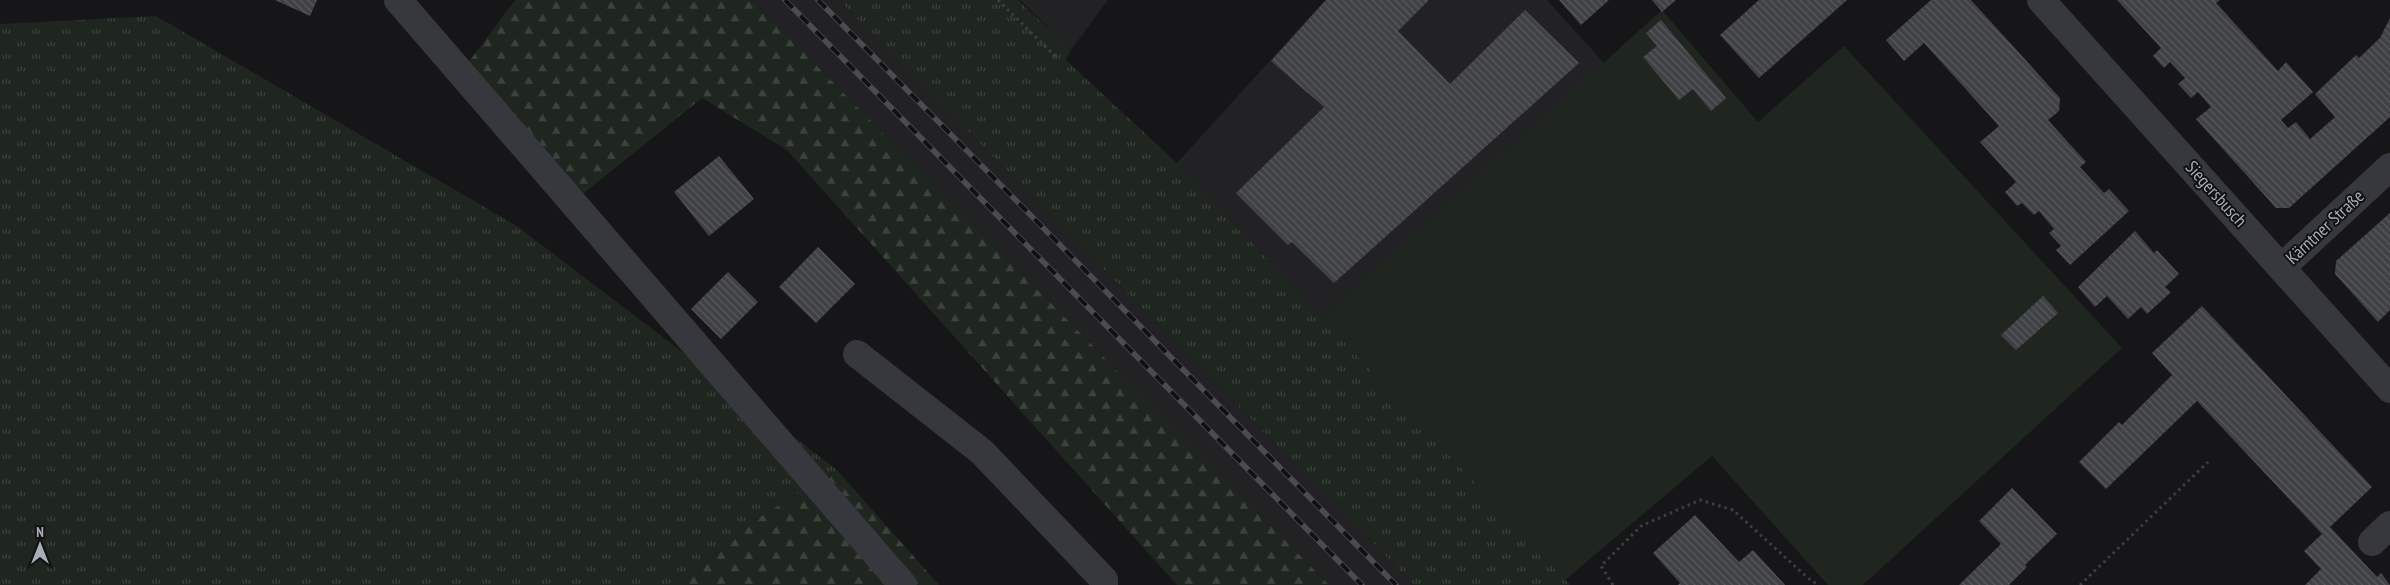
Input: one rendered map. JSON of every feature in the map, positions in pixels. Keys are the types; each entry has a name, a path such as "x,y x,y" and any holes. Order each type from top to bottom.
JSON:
{"street":[{"path":"398,0 903,585"},
{"name":"Siegersbusch","path":"2041,0 2390,389"},
{"name":"Kärntner Straße","path":"2282,267 2390,166"},
{"path":"857,354 982,452 1104,580 1104,585"}],"path":[{"path":"998,0 1056,57"},
{"path":"2080,585 2208,462"},
{"path":"1613,585 1601,566 1641,526 1700,500 1733,510 1818,585"}],"shaded area":[{"path":"752,0 839,0 1414,585 1329,585"},
{"path":"1020,0 1108,0 1071,50"},
{"path":"1325,0 1547,0 1604,63 1321,317 1177,163"}],"green space":[{"path":"515,0 752,0 1329,585 1177,585 787,150 702,98 574,201 468,63"},
{"path":"839,0 1018,0 1071,50 1066,60 1177,163 1570,585 1414,585"},
{"path":"1662,10 1758,122 1844,46 2122,348 1863,585 1828,585 1712,456 1565,580 1321,317"},
{"path":"156,16 517,226 837,470 752,522 681,585 0,585 0,24"},
{"path":"837,470 939,585 681,585 752,522"}],"building":[{"path":"275,0 317,0 310,16"},
{"path":"1326,0 1429,0 1398,31 1450,84 1525,10 1579,63 1334,283 1292,242 1288,245 1236,193 1324,107 1271,61"},
{"path":"1559,0 1609,0 1581,25"},
{"path":"1652,0 1676,0 1662,12"},
{"path":"1759,0 1847,0 1759,78 1720,35"},
{"path":"1931,0 1971,0 2060,98 2059,111 2048,120 2086,162 2080,167 2104,193 2109,189 2129,211 2070,265 2056,250 2061,246 2049,233 2054,229 2039,211 2034,215 2022,203 2017,206 2005,192 2016,182 1980,142 1999,126 1924,43 1904,61 1886,40"},
{"path":"2117,0 2220,0 2216,3 2278,71 2286,62 2313,92 2281,120 2288,128 2296,122 2310,139 2335,117 2315,94 2356,55 2359,58 2380,38 2390,18 2390,117 2289,208 2276,208 2196,119 2211,107 2198,92 2191,98 2178,84 2185,78 2170,62 2164,68 2153,56 2161,48"},
{"path":"1661,20 1726,98 1711,111 1693,89 1679,100 1643,57 1657,46 1646,33"},
{"path":"719,156 754,199 709,236 674,192"},
{"path":"2390,213 2390,310 2378,322 2335,274 2336,261"},
{"path":"2135,231 2154,253 2157,250 2179,274 2165,287 2171,292 2147,314 2141,307 2128,319 2107,296 2095,307 2078,287"},
{"path":"818,247 855,284 816,323 779,287"},
{"path":"728,272 758,302 721,339 691,309"},
{"path":"2043,296 2058,313 2016,350 2001,335"},
{"path":"2202,306 2372,487 2330,527 2377,577 2381,573 2390,585 2305,585 2321,569 2304,551 2322,534 2197,401 2106,489 2079,462 2119,422 2122,425 2172,375 2152,353"},
{"path":"2012,488 2057,534 2025,565 2027,567 2009,585 1959,585 2001,544 1979,521"},
{"path":"1695,515 1739,562 1753,550 1785,585 1678,585 1680,583 1653,553"}],"railway":[{"path":"785,0 1362,585"},
{"path":"818,0 1396,585"}]}
